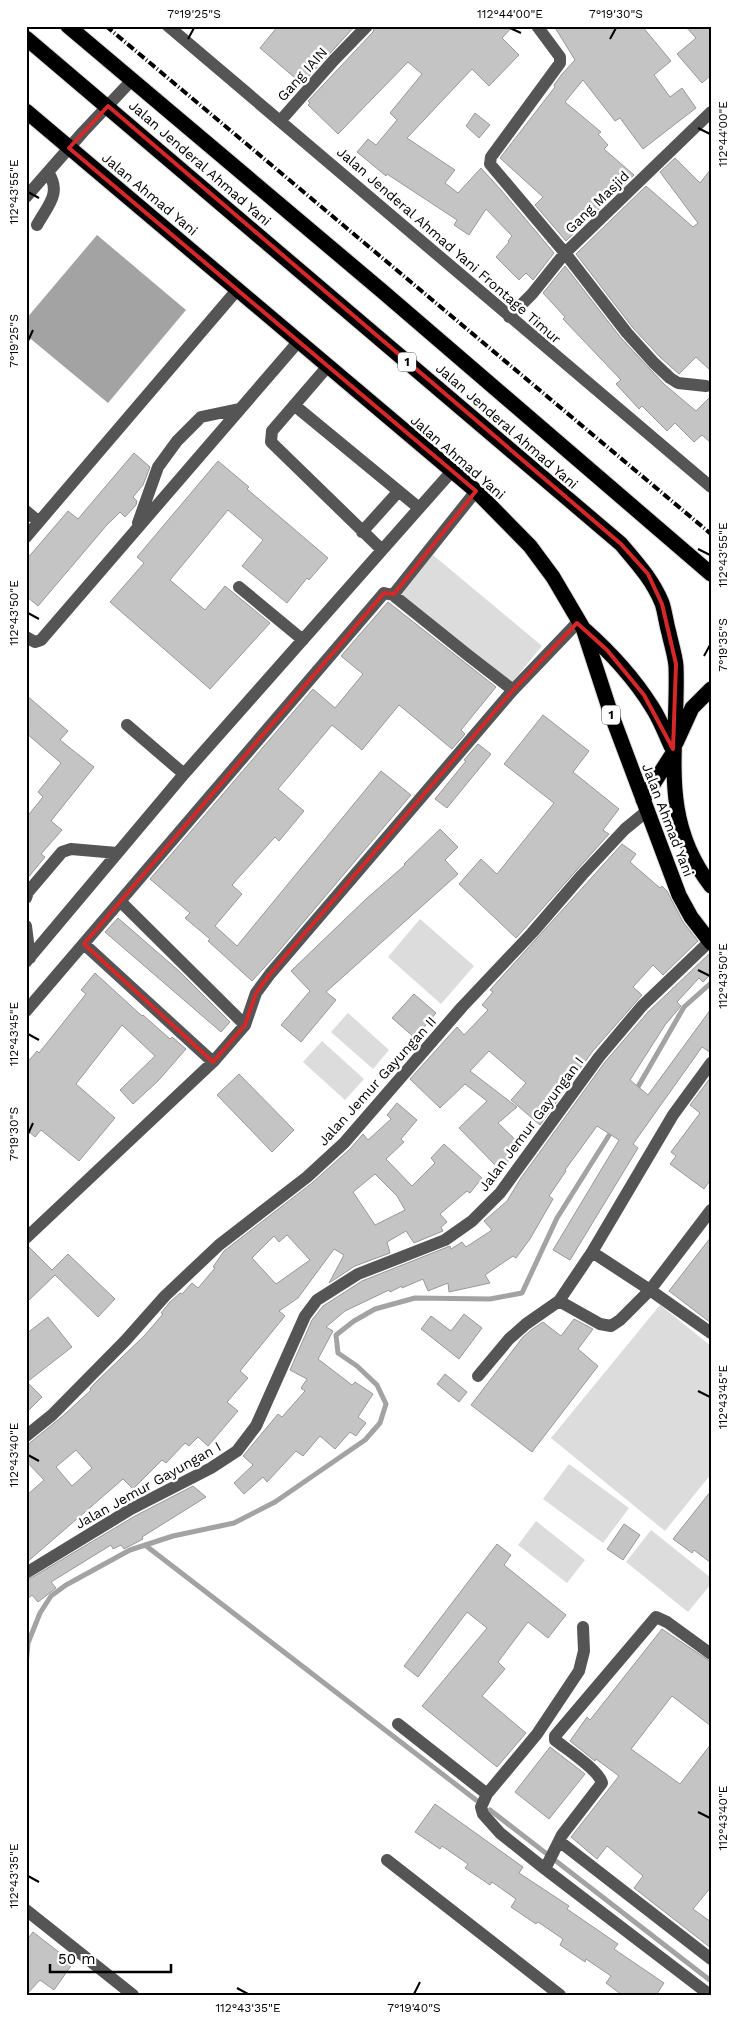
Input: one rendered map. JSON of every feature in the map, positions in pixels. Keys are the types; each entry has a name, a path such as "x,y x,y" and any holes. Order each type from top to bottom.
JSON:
{"highway":[{"name":"Jalan Jenderal Ahmad Yani","path":"68,26 711,574"},
{"name":"Jalan Jenderal Ahmad Yani","path":"26,38 106,109 621,544 648,574 662,604 676,664 673,751 676,806 682,831 699,870 711,886"},
{"name":"Jalan Ahmad Yani","path":"26,111 476,491 530,546 553,577 581,624 610,711 679,895 691,917 710,943"},
{"path":"581,624 607,650 644,695 654,710 673,751"},
{"path":"645,805 673,751 692,708 711,689"}],"street":[{"name":"Jalan Jenderal Ahmad Yani Frontage Timur","path":"168,26 711,487"},
{"name":"Gang IAIN","path":"281,120 367,26"},
{"path":"537,26 560,57 560,63 491,157 490,164 566,253 627,333 664,373 678,383 706,386"},
{"path":"26,198 132,80"},
{"name":"Gang Masjid","path":"509,317 532,294 566,253 711,112"},
{"path":"37,225 54,191 53,180 48,172"},
{"path":"26,537 237,290"},
{"path":"26,637 35,642 41,640 298,342"},
{"path":"328,366 272,431 271,442 381,550"},
{"path":"294,405 419,508"},
{"path":"135,530 158,467 177,441 201,417 239,409"},
{"path":"28,960 184,774 452,471"},
{"path":"393,595 476,491"},
{"path":"362,532 398,492"},
{"path":"26,511 39,522"},
{"path":"239,587 303,640"},
{"path":"26,1011 384,593 393,595 513,690"},
{"path":"26,1238 213,1062 245,1025 256,994 270,974 513,690 581,624"},
{"path":"127,725 184,774"},
{"name":"Jalan Jemur Gayungan II","path":"26,1436 52,1415 125,1341 165,1296 219,1245 307,1177 344,1143 462,1007 532,933 645,805"},
{"path":"26,898 28,892 62,852 71,849 117,853"},
{"path":"121,902 245,1025"},
{"path":"26,926 28,960"},
{"name":"Jalan Jemur Gayungan I","path":"26,1573 131,1509 212,1468 237,1451 256,1426 294,1340 306,1316 317,1300 364,1271 445,1240 487,1207 500,1193 599,1057 642,1006 710,943"},
{"path":"84,944 213,1062"},
{"path":"478,1376 509,1339 559,1300 592,1252 673,1115 711,1063"},
{"path":"559,1300 600,1324 611,1326 620,1320 650,1290 711,1210"},
{"path":"592,1252 711,1333"},
{"path":"546,1866 556,1846 600,1788 602,1782 590,1768 555,1740 555,1736 656,1617 667,1622 711,1654"},
{"path":"584,1627 584,1651 579,1671 537,1734 487,1794 482,1803 482,1814 500,1833 546,1866 710,1995"},
{"path":"398,1724 487,1794"},
{"path":"556,1846 711,1959"},
{"path":"387,1860 560,1995"},
{"path":"26,1910 133,1995"}],"highlighted area":[{"path":"108,106 621,544 648,574 662,604 676,664 673,749 644,695 607,650 577,623 513,690 270,974 256,993 245,1025 213,1062 84,944 384,593 394,594 476,491 69,148"}],"shaded area":[{"path":"97,235 186,310 108,403 26,335 26,319"},
{"path":"433,555 542,646 509,686 399,595"},
{"path":"420,919 474,966 441,1004 388,957"},
{"path":"348,1013 389,1050 373,1069 331,1032"},
{"path":"322,1041 364,1079 345,1100 303,1062"},
{"path":"660,1305 711,1346 711,1474 665,1531 551,1438"},
{"path":"569,1464 629,1508 603,1543 543,1499"},
{"path":"536,1521 585,1560 567,1583 518,1545"},
{"path":"651,1530 711,1578 711,1584 688,1612 626,1562"}],"building":[{"path":"278,26 355,26 302,84 260,48"},
{"path":"375,26 513,26 502,38 519,55 489,86 472,69 407,138 455,170 445,183 458,193 481,168 501,190 554,253 533,280 526,273 519,280 496,257 512,236 486,209 469,235 454,225 457,220 387,174 386,176 357,152 368,139 376,145 397,120 390,113 422,74 408,62 338,134 308,105 310,103 308,101 373,32"},
{"path":"554,26 642,26 671,61 654,75 670,97 682,88 696,108 643,149 620,118 615,121 583,80 565,102 601,132 598,134 608,145 604,149 634,175 566,241 535,205 543,197 500,158 555,87 554,85 562,74 575,60"},
{"path":"685,26 703,26 706,29 711,26 711,75 702,83 677,54 696,38"},
{"path":"475,113 490,125 479,138 466,126"},
{"path":"675,158 700,183 711,169 711,371 696,357 679,374 633,328 576,254 646,186 693,227 698,223 660,172"},
{"path":"565,266 621,338 664,384 696,411 711,396 711,443 702,435 694,442 675,423 667,431 642,406 639,409 616,384 621,380 563,319 565,317 543,293"},
{"path":"134,453 150,467 143,485 133,497 137,501 136,505 125,517 120,512 106,526 38,606 26,596 26,560 68,511 78,519"},
{"path":"218,461 249,487 247,489 328,558 309,580 307,578 287,603 242,566 263,540 228,510 170,580 205,610 225,586 270,623 210,689 110,602 144,563 137,557"},
{"path":"388,602 496,687 461,730 465,734 452,749 399,705 362,750 332,725 278,789 304,811 279,841 275,837 232,885 242,894 215,926 237,946 381,771 411,795 252,981 208,941 210,939 185,918 190,913 150,879 313,689 335,708 363,674 341,656"},
{"path":"26,695 68,731 60,740 94,767 51,821 62,830 41,854 45,857 26,880 26,818 43,797 38,792 61,763 26,733"},
{"path":"543,715 589,751 573,772 619,809 603,830 609,834 516,938 459,884 481,859 497,874 554,803 504,764"},
{"path":"478,744 491,754 447,808 435,799"},
{"path":"440,829 458,847 445,860 458,874 326,992 336,1000 301,1042 281,1025 310,991 291,971 366,899 405,865"},
{"path":"622,844 636,854 630,862 660,888 662,886 667,891 683,922 698,941 663,975 653,965 633,987 642,995 592,1052 540,1125 511,1100 526,1083 489,1051 470,1071 517,1107 498,1123 522,1146 500,1170 459,1128 487,1101 465,1084 440,1108 410,1079 457,1027 464,1035 488,1010 482,1005 493,992 490,990"},
{"path":"118,918 179,971 230,1022 221,1032 105,932"},
{"path":"710,953 711,974 703,982 699,978 677,1002 681,1006 665,1025 630,1080 648,1095 711,1009 711,1053 702,1047 633,1144 638,1148 570,1260 553,1250 619,1140 597,1126 565,1170 549,1196 553,1199 530,1239 516,1258 513,1256 485,1275 490,1283 449,1292 448,1283 428,1291 423,1279 390,1292 389,1290 345,1311 326,1327 333,1331 318,1359 352,1385 355,1382 373,1394 358,1417 366,1423 356,1436 350,1432 335,1449 320,1436 303,1456 296,1451 267,1482 263,1477 244,1494 234,1483 253,1465 243,1456 278,1414 282,1417 305,1391 301,1388 307,1379 290,1370 312,1320 323,1306 362,1281 450,1246 451,1249 462,1242 466,1247 492,1230 484,1221 507,1201 521,1178 605,1062 648,1012"},
{"path":"95,973 142,1016 170,1039 172,1037 186,1049 158,1081 133,1104 120,1090 155,1056 122,1025 76,1084 115,1118 79,1161 41,1130 35,1137 26,1129 26,1064 37,1051 39,1053 86,994 81,990"},
{"path":"414,994 436,1013 415,1038 392,1018"},
{"path":"239,1074 294,1130 272,1152 217,1095"},
{"path":"711,1077 711,1179 704,1189 670,1164 676,1156 671,1152 700,1113 690,1105"},
{"path":"397,1103 417,1120 401,1139 404,1142 386,1159 412,1186 435,1163 431,1158 444,1144 482,1178 470,1193 467,1191 440,1214 447,1222 441,1227 443,1231 414,1243 406,1231 387,1242 390,1253 355,1266 329,1283 344,1255 334,1249 298,1298 279,1311 285,1316 240,1371 248,1378 227,1402 238,1411 208,1446 198,1437 189,1446 185,1443 166,1463 162,1460 133,1489 123,1479 26,1563 26,1496 44,1480 26,1461 26,1446 91,1390 94,1384 145,1335 163,1314 161,1313 170,1302 180,1293 182,1294 192,1283 198,1288 215,1268 213,1267 224,1251 312,1183 350,1149 363,1134 368,1140 391,1119 387,1115","holes":["375,1174 397,1196 405,1210 375,1225 353,1192","287,1235 310,1260 276,1284 252,1258 274,1236 279,1242","76,1450 92,1468 72,1486 56,1467"]},
{"path":"711,1237 711,1323 669,1291"},
{"path":"26,1246 52,1270 68,1254 115,1299 98,1317 55,1275 26,1303"},
{"path":"464,1314 482,1328 459,1359 421,1329 431,1316 451,1331"},
{"path":"48,1317 72,1347 27,1382 42,1397 26,1413 26,1334"},
{"path":"574,1319 593,1329 578,1349 598,1366 532,1452 471,1405 523,1337 531,1330 543,1322 561,1336"},
{"path":"445,1374 467,1392 459,1402 437,1384"},
{"path":"193,1486 206,1497 142,1537 143,1539 124,1549 121,1545 113,1549 111,1545 51,1582 56,1588 38,1602 32,1595 26,1600 26,1581 135,1516"},
{"path":"711,1491 711,1563 694,1550 692,1553 673,1539"},
{"path":"624,1524 640,1535 623,1560 607,1549"},
{"path":"497,1544 511,1555 504,1565 566,1615 548,1638 528,1622 498,1662 505,1669 482,1696 526,1733 497,1767 422,1706 487,1628 467,1612 418,1677 404,1666"},
{"path":"662,1629 711,1662 711,1726 672,1696 631,1749 680,1784 711,1744 711,1887 693,1909 711,1922 711,1948 634,1888 643,1876 607,1846 597,1859 571,1837 619,1776 596,1759 595,1761 570,1741 587,1717 590,1720"},
{"path":"550,1747 585,1774 549,1819 515,1792"},
{"path":"435,1804 523,1867 519,1873 569,1906 567,1909 618,1944 614,1949 664,1983 656,1995 622,1995 606,1983 611,1976 586,1959 585,1962 560,1945 563,1939 511,1907 516,1899 492,1882 490,1885 465,1868 468,1864 442,1846 440,1849 415,1832"},
{"path":"33,1932 73,1963 54,1990 40,1980 26,1995 26,1941"}],"waterway":[{"path":"635,1092 684,1007 711,983"},
{"path":"26,1666 28,1643 40,1613 51,1596 66,1585 130,1550 173,1536 234,1523 275,1502 365,1440 380,1423 386,1404 377,1385 357,1366 338,1353 336,1335 354,1321 375,1309 415,1298 490,1299 522,1293 557,1218 613,1129"},
{"path":"145,1545 476,1800"},
{"path":"490,1810 711,1981"}],"railway":[{"path":"106,26 711,534"}]}
